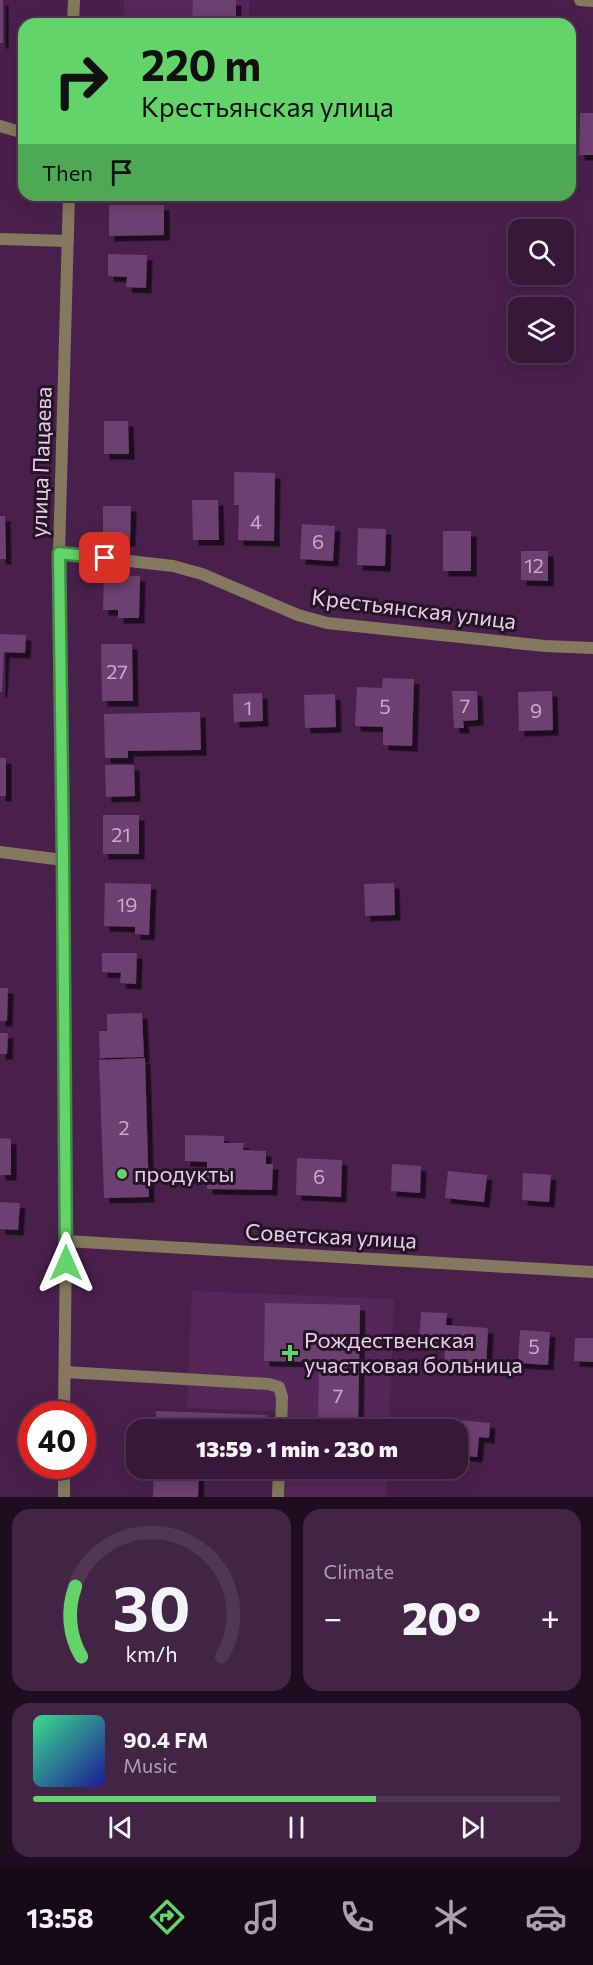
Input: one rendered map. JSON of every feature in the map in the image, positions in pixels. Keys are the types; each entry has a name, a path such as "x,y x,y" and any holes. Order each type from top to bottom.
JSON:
{"street":[{"path":"73,18 74,0"},
{"path":"580,0 593,1"},
{"path":"0,126 18,131"},
{"name":"улица Пацаева","path":"64,1401 66,1241 59,553 69,201"},
{"path":"0,239 68,241"},
{"name":"Крестьянская улица","path":"59,553 173,566 202,574 298,615 327,623 545,646 593,648"},
{"path":"0,852 63,860"},
{"name":"Советская улица","path":"66,1241 593,1272"},
{"path":"65,1372 269,1384 279,1387 282,1397 281,1419"},
{"path":"52,1497 63,1497 64,1479"},
{"path":"278,1497 279,1479"}],"shaded area":[{"path":"124,0 249,0 249,18 123,18"},
{"name":"Рождественская участковая больница","path":"192,1291 394,1299 389,1419 288,1419 288,1412 187,1408"},
{"path":"286,1479 387,1479 386,1497 285,1497"}],"building":[{"path":"0,0 3,0 3,43 0,43"},
{"path":"193,0 236,0 236,18 192,18"},
{"path":"580,113 593,113 593,155 579,155"},
{"path":"109,205 164,205 164,235 109,236"},
{"path":"108,254 147,255 146,288 126,287 127,277 108,276"},
{"path":"104,421 128,421 129,454 104,454"},
{"path":"234,472 275,473 274,541 238,540 239,505 234,505"},
{"path":"192,500 218,500 219,540 193,540"},
{"path":"103,506 131,506 130,541 103,540"},
{"path":"0,516 5,516 6,559 0,559"},
{"path":"302,524 335,526 333,561 300,559"},
{"path":"358,528 386,529 385,566 357,565"},
{"path":"443,531 471,531 471,571 443,571"},
{"path":"521,551 548,551 548,581 521,580"},
{"path":"104,575 140,576 139,618 118,618 118,610 103,610"},
{"path":"0,634 26,635 25,653 4,652 2,692 0,692"},
{"path":"101,644 132,644 133,701 102,701"},
{"path":"383,678 414,679 412,746 383,745 383,727 355,726 357,687 382,688"},
{"path":"452,691 477,691 478,720 463,721 464,728 454,728"},
{"path":"552,691 553,730 519,731 518,692"},
{"path":"262,693 263,721 234,722 233,694"},
{"path":"335,694 336,727 305,728 304,695"},
{"path":"200,712 201,750 128,751 128,758 105,758 104,714"},
{"path":"0,758 6,758 6,796 0,796"},
{"path":"105,765 134,765 135,796 106,797"},
{"path":"103,815 139,815 139,854 103,854"},
{"path":"105,883 151,884 149,935 135,934 135,927 104,926"},
{"path":"394,883 395,915 365,916 364,884"},
{"path":"102,953 137,953 136,984 120,983 121,973 102,972"},
{"path":"0,988 8,988 7,1021 0,1021"},
{"path":"142,1013 144,1057 100,1058 99,1031 107,1031 107,1014"},
{"path":"0,1033 8,1033 7,1054 0,1054"},
{"path":"145,1058 149,1197 104,1198 99,1060"},
{"path":"185,1135 224,1136 224,1143 244,1143 243,1150 266,1151 266,1164 273,1164 272,1190 207,1189 207,1162 185,1161"},
{"path":"0,1138 11,1139 11,1175 0,1175"},
{"path":"297,1158 342,1160 341,1197 296,1195"},
{"path":"392,1164 421,1166 420,1193 391,1191"},
{"path":"448,1171 487,1175 484,1202 445,1198"},
{"path":"523,1173 551,1175 549,1202 522,1200"},
{"path":"0,1202 20,1203 18,1230 0,1229"},
{"path":"265,1303 360,1305 358,1419 318,1419 319,1362 264,1361"},
{"path":"421,1312 447,1313 446,1325 488,1328 486,1369 444,1367 445,1344 419,1343"},
{"path":"520,1330 550,1332 548,1365 518,1363"},
{"path":"575,1338 593,1338 593,1362 574,1361"},
{"path":"156,1411 267,1415 267,1419 156,1419"},
{"path":"468,1421 490,1423 489,1438 479,1437 477,1457 468,1456"},
{"path":"154,1479 199,1479 198,1497 153,1497"}],"place":[{"name":"продукты","path":"122,1174"},
{"name":"Рождественская участковая больница","path":"290,1353"}],"route":[{"path":"66,1263 59,553 105,558"}]}
